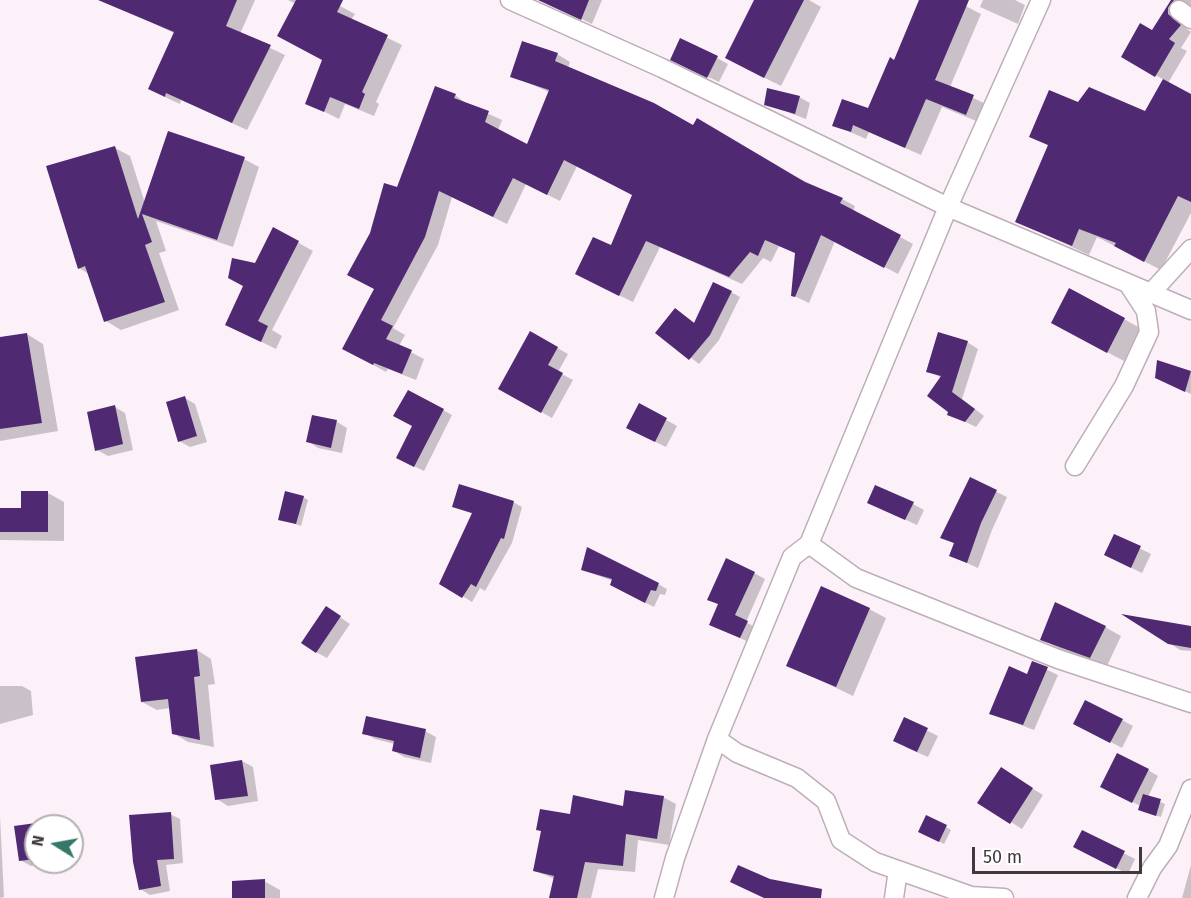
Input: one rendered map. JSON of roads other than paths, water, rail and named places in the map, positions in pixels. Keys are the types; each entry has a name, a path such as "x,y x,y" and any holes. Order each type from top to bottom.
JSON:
{"street":[{"path":"510,0 662,68 948,207 1191,310"},
{"path":"664,898 675,858 717,739 792,557 809,544 948,207 1041,0"},
{"path":"1150,294 1191,249"},
{"path":"1075,466 1124,386 1149,332 1146,311 1129,285"},
{"path":"809,544 856,578 1058,659 1191,703"},
{"path":"717,739 737,753 797,778 826,801 841,840 875,862 971,896 1004,898"},
{"path":"1137,898 1152,868 1168,846 1191,789"},
{"path":"894,898 897,870"}]}
